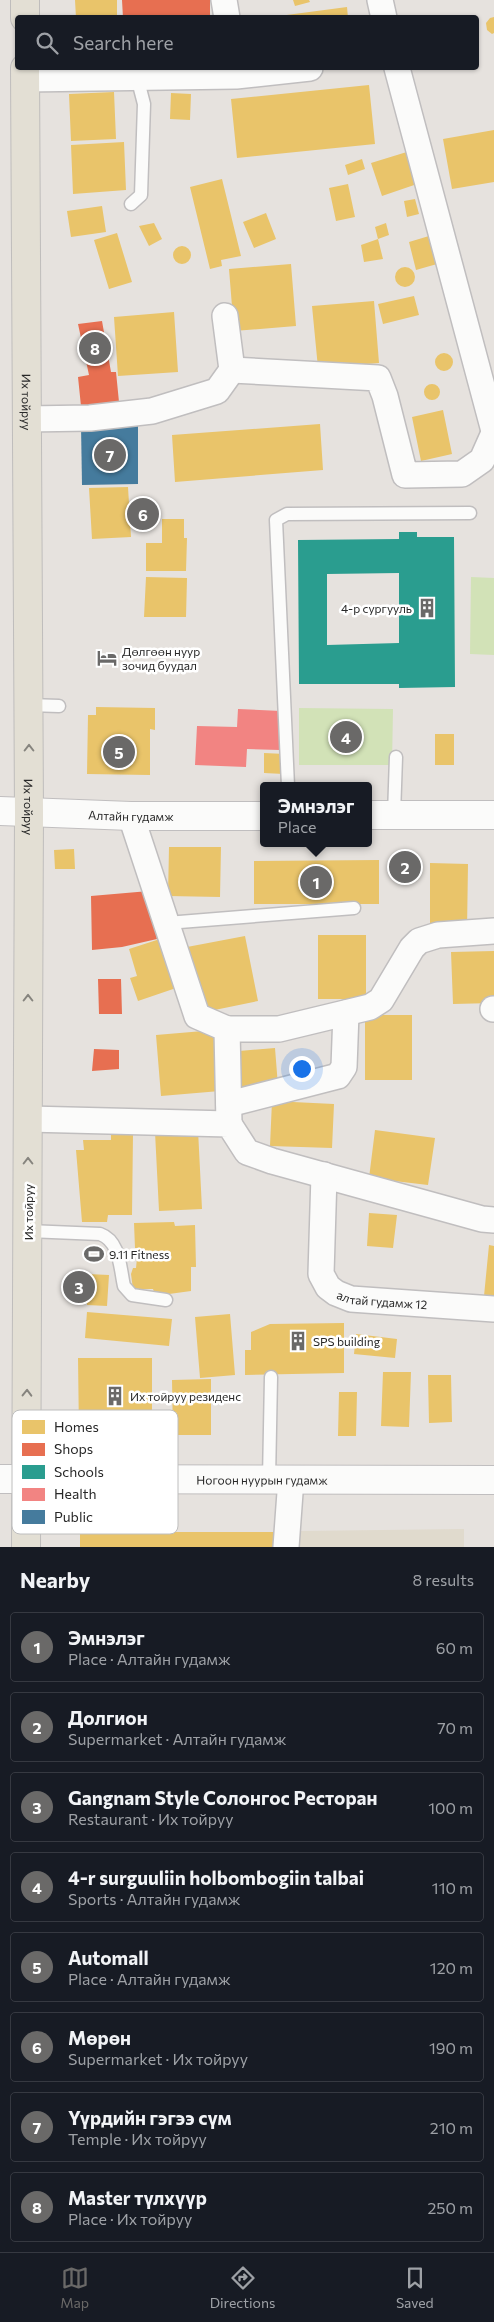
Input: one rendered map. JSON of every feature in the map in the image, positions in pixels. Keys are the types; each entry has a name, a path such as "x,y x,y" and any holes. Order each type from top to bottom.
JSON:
{"main road":[{"path":"25,0 25,15"},
{"name":"Их тойруу","path":"17,1410 28,1231 29,705 25,73"},
{"name":"Алтайн гудамж","path":"0,811 131,816 260,816"},
{"path":"382,815 494,815"},
{"name":"Ногоон нуурын гудамж","path":"178,1479 494,1480"},
{"name":"Их тойруу","path":"24,1534 26,1547"}],"street":[{"path":"224,0 226,15"},
{"path":"380,0 383,15"},
{"path":"25,73 137,78 272,70"},
{"path":"232,370 378,378 385,396 405,475 462,474 482,460 494,432 398,70"},
{"path":"26,419 90,418 152,411 217,391 232,370 225,316"},
{"path":"131,816 197,1016 227,1029 279,1029 370,1007 381,1000 412,948 419,941 438,935 494,931"},
{"path":"28,1119 229,1114 338,1076 344,1067 346,1012"},
{"path":"227,1029 229,1114 247,1152 272,1161 494,1220"},
{"name":"алтай гудамж 12","path":"324,1175 322,1274 328,1287 336,1293 359,1301 494,1309"},
{"path":"280,1479 286,1547"}],"lane":[{"path":"131,204 141,195 144,104 137,78"},
{"path":"288,782 276,520 287,514 470,513"},
{"path":"29,705 59,706"},
{"path":"382,815 396,757"},
{"path":"167,923 354,908"},
{"path":"28,1231 100,1234 109,1237 115,1246 127,1292 132,1295 166,1300"},
{"path":"270,1377 280,1479"}],"shaded area":[{"path":"464,1529 464,1547 300,1547 300,1531"}],"green space":[{"path":"471,577 494,578 494,655 470,654"},
{"path":"299,708 393,709 392,765 299,765"}],"building: Homes":[{"path":"75,0 117,0 117,15 76,15"},
{"path":"293,0 309,0 310,2 295,6"},
{"path":"347,7 348,15 287,15"},
{"path":"494,17 494,33 492,34 487,30 486,23 490,18"},
{"path":"369,85 375,144 237,158 231,99"},
{"path":"114,92 116,139 71,141 69,94"},
{"path":"171,93 191,94 190,120 170,119"},
{"path":"494,130 494,182 452,189 443,139"},
{"path":"124,142 126,190 73,194 71,145"},
{"path":"410,151 420,183 382,196 371,163"},
{"path":"362,159 365,169 348,175 345,165"},
{"path":"222,179 241,256 221,260 222,266 210,269 190,187"},
{"path":"348,184 355,217 336,221 329,188"},
{"path":"415,199 419,214 407,217 404,201"},
{"path":"102,206 106,232 71,237 67,211"},
{"path":"266,213 276,239 254,248 243,222"},
{"path":"154,223 162,239 149,246 139,226"},
{"path":"386,223 389,235 378,239 375,227"},
{"path":"117,233 132,282 109,289 94,240"},
{"path":"429,236 437,264 416,270 409,242"},
{"path":"378,239 383,259 364,262 361,245"},
{"path":"178,246 186,246 191,251 189,262 178,264 173,259 173,251"},
{"path":"291,264 296,326 234,331 229,269"},
{"path":"401,267 409,267 415,273 415,281 409,287 401,287 395,281 395,273"},
{"path":"414,296 419,315 383,324 378,304"},
{"path":"374,301 379,363 318,368 312,306"},
{"path":"174,312 178,372 118,376 114,317"},
{"path":"444,353 450,356 453,362 450,368 444,371 438,368 435,362 438,356"},
{"path":"429,384 435,384 440,389 438,398 429,400 424,395 424,389"},
{"path":"443,410 452,454 421,461 412,417"},
{"path":"320,424 323,470 175,482 172,435"},
{"path":"128,487 131,537 92,539 89,488"},
{"path":"162,519 184,519 184,538 187,538 186,571 146,571 146,543 162,543"},
{"path":"146,577 187,578 186,617 144,617"},
{"path":"96,707 155,708 155,730 150,729 150,775 87,774 88,715 96,715"},
{"path":"435,734 454,734 454,765 435,765"},
{"path":"264,753 285,754 284,774 264,773"},
{"path":"169,847 221,847 220,897 168,896"},
{"path":"74,849 75,869 55,869 54,850"},
{"path":"379,860 379,904 254,904 254,861"},
{"path":"430,863 468,864 467,930 430,930"},
{"path":"318,935 366,935 366,999 318,999"},
{"path":"245,936 258,1001 200,1013 187,947"},
{"path":"163,938 179,987 138,1001 130,978 137,976 129,949"},
{"path":"494,951 494,1003 453,1004 451,952"},
{"path":"365,1015 412,1015 412,1080 365,1080"},
{"path":"215,1030 220,1091 161,1096 156,1035"},
{"path":"275,1048 278,1086 231,1090 228,1052"},
{"path":"272,1101 334,1104 332,1148 270,1146"},
{"path":"198,1130 202,1209 159,1211 155,1132"},
{"path":"375,1130 435,1138 428,1185 369,1178"},
{"path":"111,1133 133,1134 132,1215 108,1215 107,1222 82,1222 76,1150 84,1150 83,1140 111,1140"},
{"path":"369,1213 397,1215 393,1248 367,1246"},
{"path":"174,1222 175,1226 195,1225 196,1267 191,1267 191,1291 169,1294 154,1292 153,1289 133,1289 131,1274 133,1268 136,1268 138,1248 135,1248 134,1223"},
{"path":"489,1245 494,1246 494,1297 484,1296"},
{"path":"88,1274 109,1275 107,1306 87,1305"},
{"path":"87,1312 172,1319 169,1346 85,1338"},
{"path":"230,1314 235,1375 200,1378 195,1317"},
{"name":"SPS building","path":"344,1323 344,1373 245,1375 245,1350 251,1350 251,1332 270,1324"},
{"path":"356,1334 397,1339 395,1358 354,1354"},
{"name":"Их тойруу резиденс","path":"78,1358 152,1358 152,1410 79,1410"},
{"path":"383,1372 411,1372 409,1427 381,1426"},
{"path":"428,1375 451,1375 452,1422 429,1423"},
{"path":"211,1379 211,1435 178,1435 178,1410 173,1410 172,1380"},
{"path":"339,1392 357,1392 356,1436 338,1436"},
{"path":"277,1532 277,1547 80,1547 80,1534"}],"building: Shops":[{"path":"122,0 210,0 210,15 123,15"},
{"path":"102,321 111,372 116,372 120,412 82,416 78,377 89,375 78,324"},
{"path":"149,891 157,939 122,947 92,950 91,896"},
{"path":"98,979 121,979 122,1014 99,1014"},
{"path":"94,1049 119,1050 119,1069 92,1071"}],"building: Schools":[{"name":"4-р сургууль","path":"399,532 417,532 417,537 454,537 455,687 399,688 399,684 299,684 298,540 399,539","holes":["399,573 399,643 327,645 327,574"]}],"building: Health":[{"path":"238,709 281,711 280,750 247,749 246,767 195,765 197,726 237,727"}],"building: Public":[{"path":"138,424 138,484 82,485 81,425"}],"place":[{"name":"Master түлхүүр","path":"95,348"},
{"name":"Үүрдийн гэгээ сүм","path":"110,455"},
{"name":"Мөрөн","path":"143,514"},
{"name":"4-р сургууль","path":"427,608"},
{"name":"Дөлгөөн нуур зочид буудал","path":"107,658"},
{"name":"4-r surguuliin holbombogiin talbai","path":"346,737"},
{"name":"Automall","path":"119,752"},
{"name":"Долгион","path":"405,867"},
{"name":"Эмнэлэг","path":"316,882"},
{"name":"9.11 Fitness","path":"94,1254"},
{"name":"Gangnam Style Cолонгос Pесторан","path":"79,1287"},
{"name":"SPS building","path":"298,1341"},
{"name":"Их тойруу резиденс","path":"115,1396"}]}
